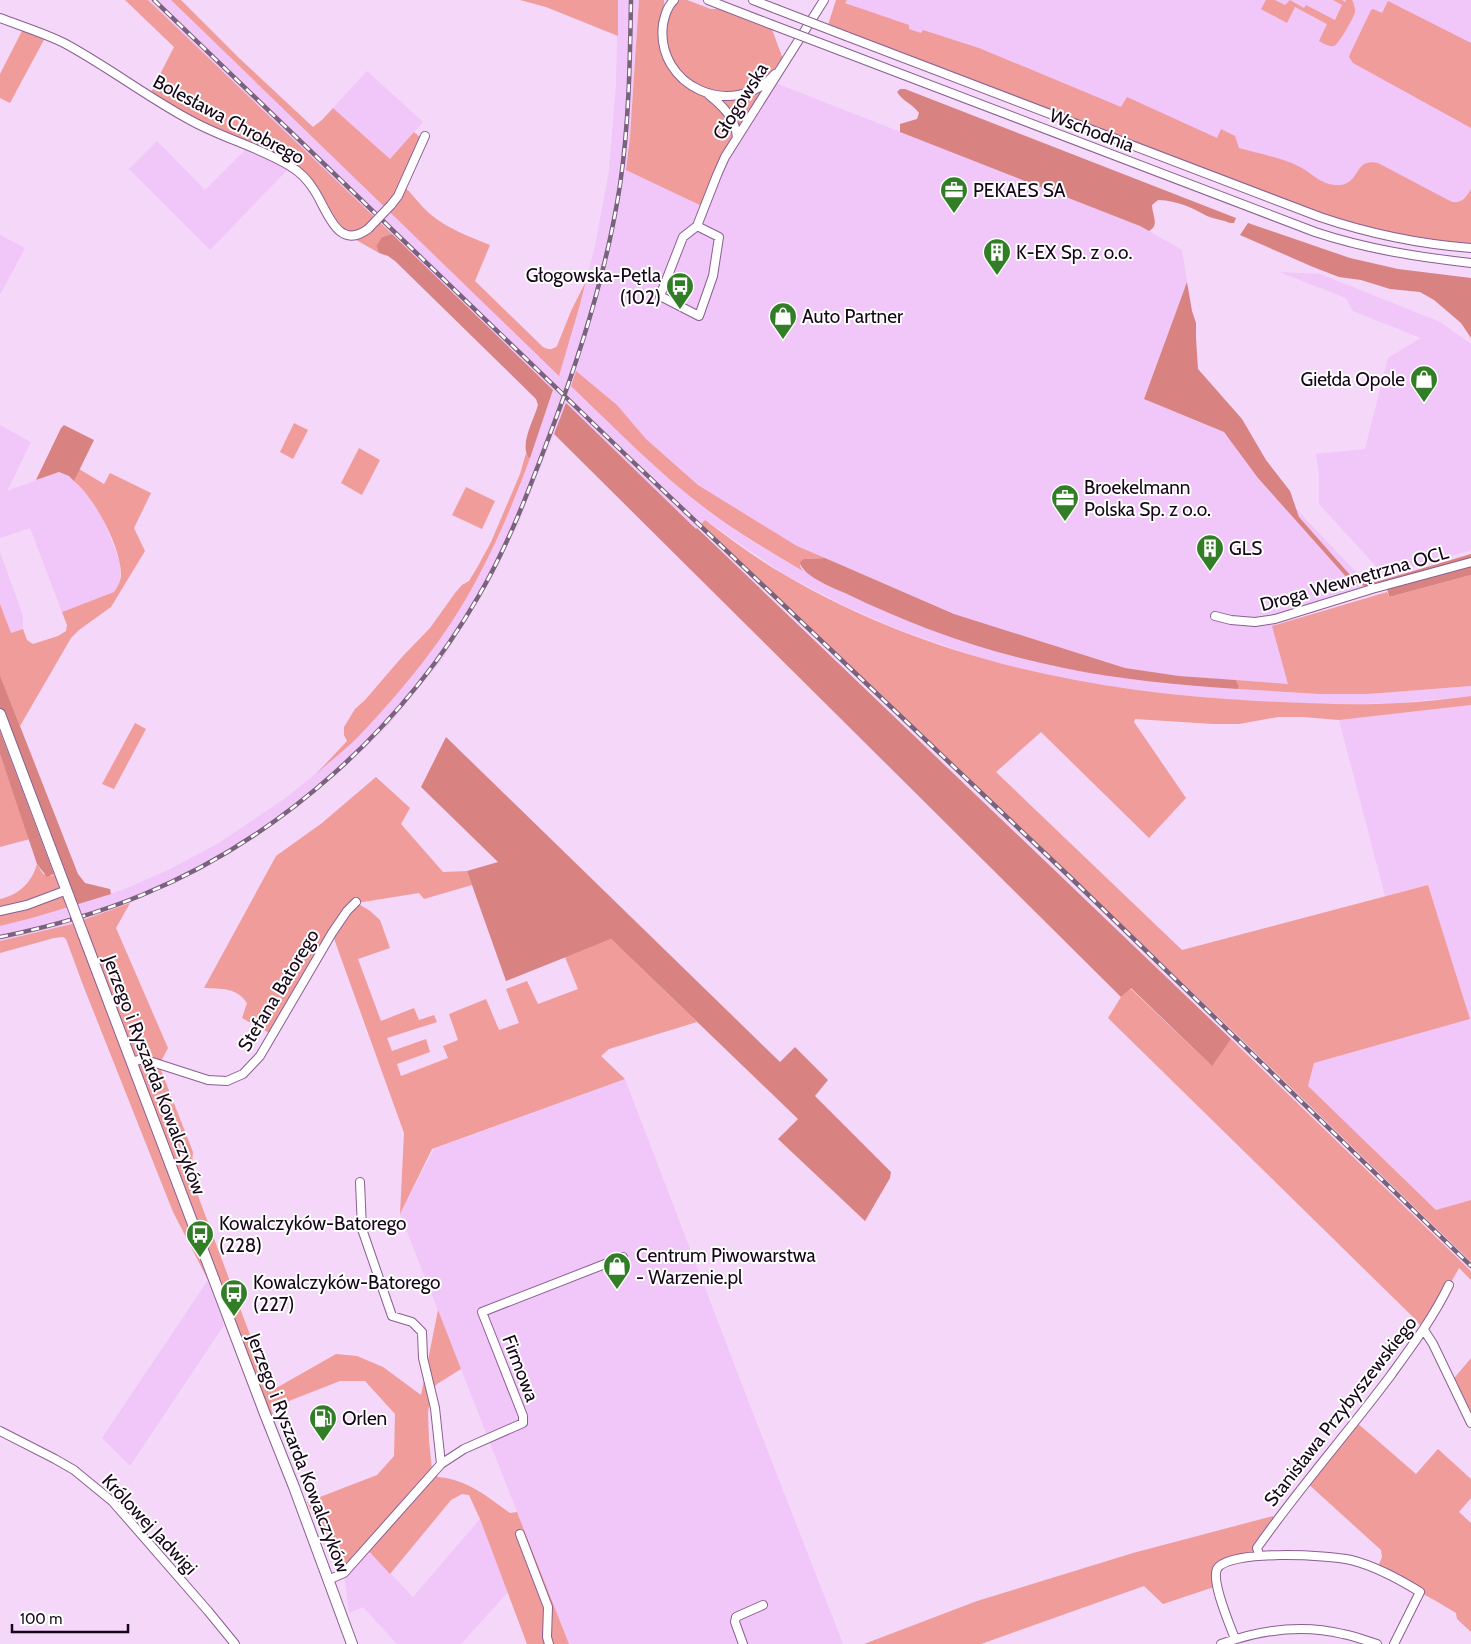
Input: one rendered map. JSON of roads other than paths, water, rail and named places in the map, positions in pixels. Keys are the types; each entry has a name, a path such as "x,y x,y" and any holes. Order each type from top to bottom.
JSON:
{"main road":[{"name":"Jerzego i Ryszarda Kowalczyków","path":"0,714 352,1644"}],"street":[{"path":"664,0 664,49 677,73 695,88 726,97 747,93 767,82 784,62"},
{"path":"665,14 667,8 674,0"},
{"name":"Wschodnia","path":"708,0 1338,240 1393,252 1471,263"},
{"name":"Wschodnia","path":"752,0 1326,220 1403,240 1471,248"},
{"name":"Głogowska","path":"697,226 718,237 713,276 699,316 660,296 683,238 697,226 719,169 824,0"},
{"name":"Bolesława Chrobrego","path":"0,18 63,43 192,122 286,164 306,179 330,219 339,230 353,236 359,235 368,229 398,196 425,136"},
{"path":"707,93 729,114 736,129 737,138"},
{"name":"Droga Wewnętrzna OCL","path":"1216,616 1231,620 1255,622 1274,619 1372,589 1471,562"},
{"path":"0,910 68,894"},
{"name":"Stefana Batorego","path":"131,1062 143,1059 208,1080 226,1081 243,1074 260,1056 332,933 347,911 356,902"},
{"path":"360,1182 362,1229 392,1316 412,1322 422,1332 423,1358 435,1408 441,1464"},
{"name":"Firmowa","path":"328,1580 344,1573 441,1464 464,1449 523,1423 523,1416 482,1312 623,1257"},
{"name":"Stanisława Przybyszewskiego","path":"1259,1555 1257,1548 1424,1330 1450,1286"},
{"path":"1424,1330 1433,1344 1471,1423"},
{"name":"Królowej Jadwigi","path":"0,1431 74,1470 112,1502 235,1644"},
{"path":"520,1534 548,1607 547,1637 550,1644"},
{"path":"1235,1639 1217,1586 1215,1575 1218,1568 1226,1561 1259,1555 1317,1556 1350,1560 1377,1569 1407,1583 1420,1592 1394,1644"},
{"path":"743,1644 734,1622 736,1617 763,1605"},
{"path":"1221,1644 1235,1639 1278,1630 1314,1629 1344,1634 1377,1644"}],"railway":[{"path":"154,0 630,459 1072,879 1471,1266"},
{"path":"0,937 72,919 125,902 193,871 243,843 290,810 334,773 375,733 413,690 448,645 489,578 517,517 561,404 592,311 615,217 623,162 628,92 631,0"}],"place":[{"name":"PEKAES SA","path":"954,214"},
{"name":"K-EX Sp. z o.o.","path":"997,276"},
{"name":"Głogowska-Pętla (102)","path":"680,310"},
{"name":"Auto Partner","path":"783,340"},
{"name":"Giełda Opole","path":"1424,403"},
{"name":"Broekelmann Polska Sp. z o.o.","path":"1065,522"},
{"name":"GLS","path":"1210,572"},
{"name":"Kowalczyków-Batorego (228)","path":"200,1258"},
{"name":"Centrum Piwowarstwa - Warzenie.pl","path":"617,1290"},
{"name":"Kowalczyków-Batorego (227)","path":"234,1317"},
{"name":"Orlen","path":"323,1442"}]}
